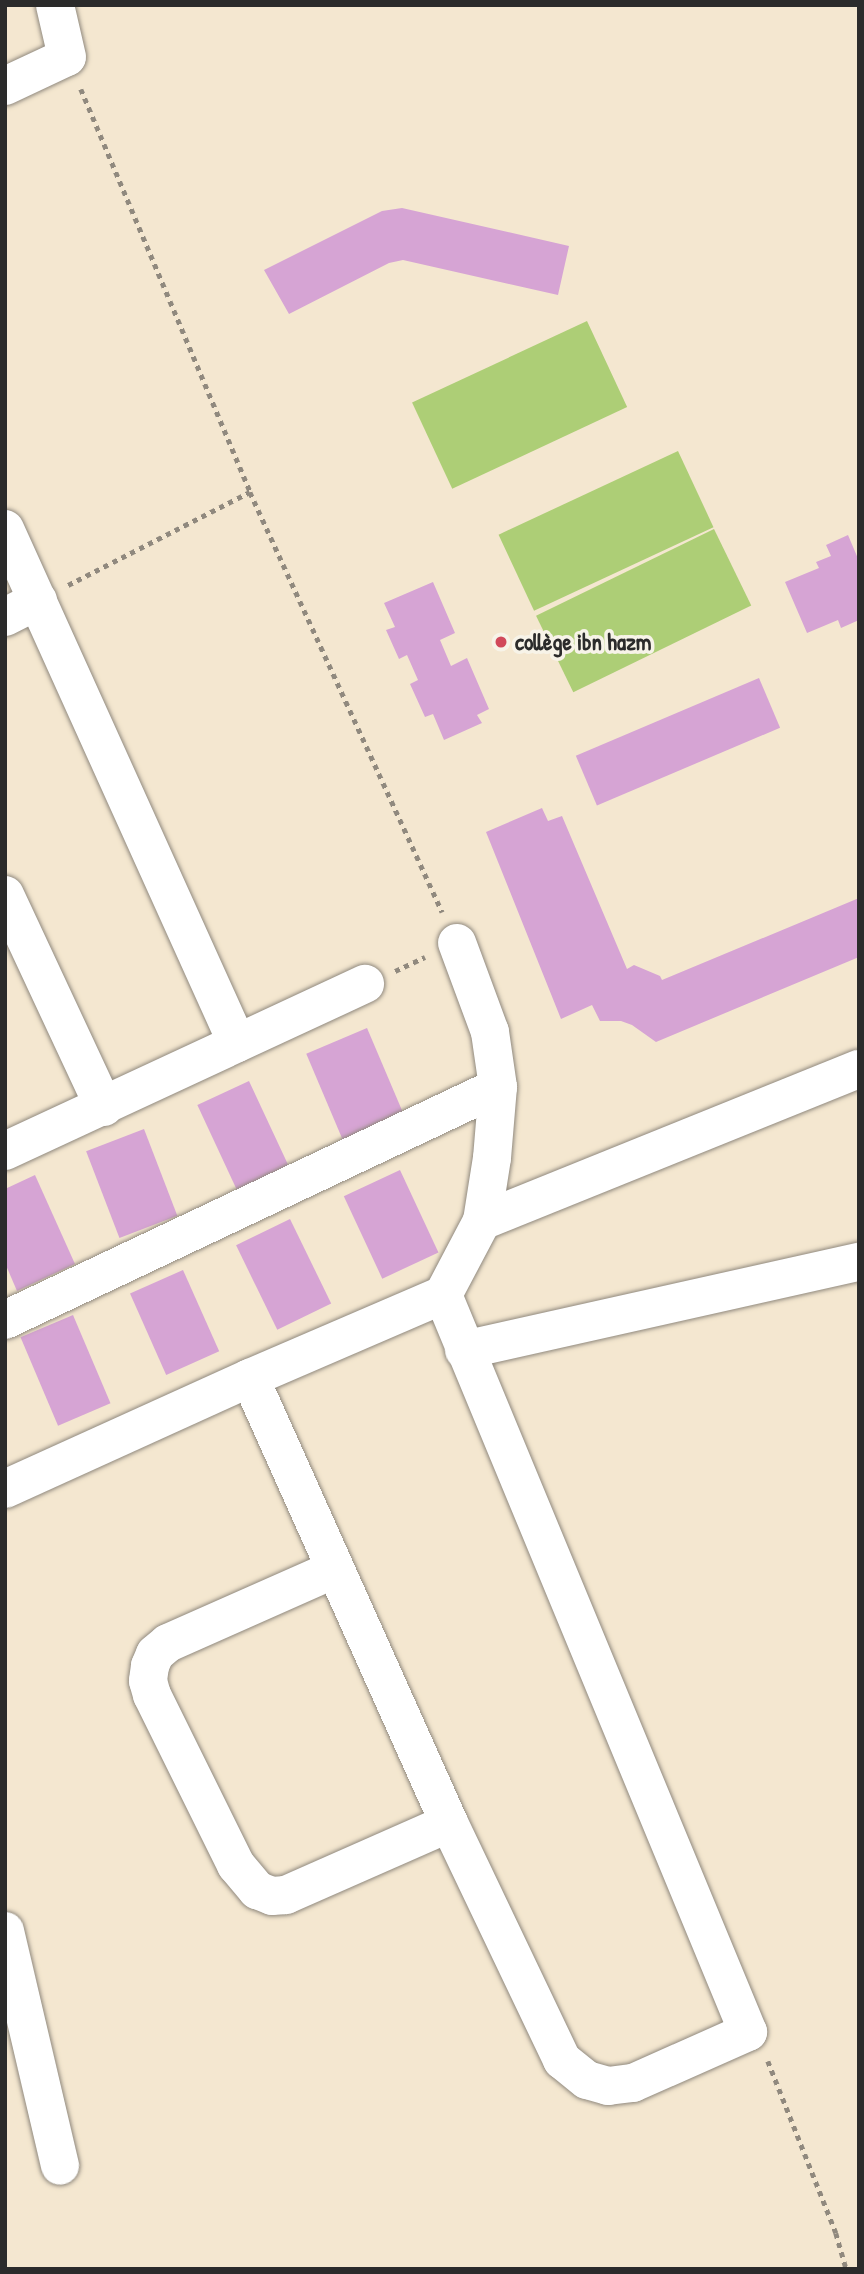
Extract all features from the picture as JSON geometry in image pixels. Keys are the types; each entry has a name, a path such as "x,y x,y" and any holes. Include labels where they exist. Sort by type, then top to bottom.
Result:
{"street":[{"path":"5,86 67,57 55,5"},
{"path":"5,529 22,609 237,1043"},
{"path":"5,895 104,1107"},
{"path":"5,1489 250,1378 443,1295 482,1220 492,1158 498,1087 490,1032 457,943"},
{"path":"5,1151 365,984"},
{"path":"482,1220 859,1069"},
{"path":"5,1320 498,1087"},
{"path":"464,1350 859,1262"},
{"path":"250,1378 449,1823 562,2060 587,2080 608,2086 633,2083 748,2032 443,1295"},
{"path":"335,1569 168,1643 155,1654 150,1666 148,1681 152,1695 236,1865 257,1891 272,1896 286,1895 449,1823"},
{"path":"5,1931 60,2166"}],"path":[{"path":"67,57 250,492 457,943 365,984"},
{"path":"22,609 250,492"},
{"path":"748,2032 763,2049 836,2233 846,2269"}],"green space":[{"path":"587,321 627,407 452,489 412,403"},
{"path":"678,451 713,527 534,611 499,535"},
{"path":"714,529 751,605 573,692 536,616"}],"building":[{"path":"402,208 569,246 558,295 403,260 389,263 289,314 264,270 382,211"},
{"path":"848,535 859,561 859,620 841,628 838,620 807,633 785,582 819,568 816,562 831,556 826,545"},
{"path":"433,582 455,633 440,640 451,666 467,658 489,709 477,715 482,723 444,740 433,714 425,717 410,684 418,680 407,655 399,659 386,630 395,627 384,603"},
{"path":"759,678 780,728 597,805 576,756"},
{"path":"542,808 548,821 562,816 627,969 634,965 660,976 662,980 859,898 859,957 656,1042 632,1025 621,1021 600,1021 592,1005 561,1019 486,832"},
{"path":"367,1028 403,1114 343,1139 306,1054"},
{"path":"249,1081 289,1167 237,1191 197,1105"},
{"path":"144,1129 177,1216 119,1238 86,1151"},
{"path":"400,1170 438,1252 382,1279 344,1196"},
{"path":"35,1175 75,1264 17,1291 5,1263 5,1189"},
{"path":"290,1219 331,1303 277,1330 236,1245"},
{"path":"183,1270 219,1351 166,1375 130,1294"},
{"path":"73,1315 111,1403 58,1426 21,1337"}],"place":[{"name":"collège ibn hazm","path":"501,642"}]}
